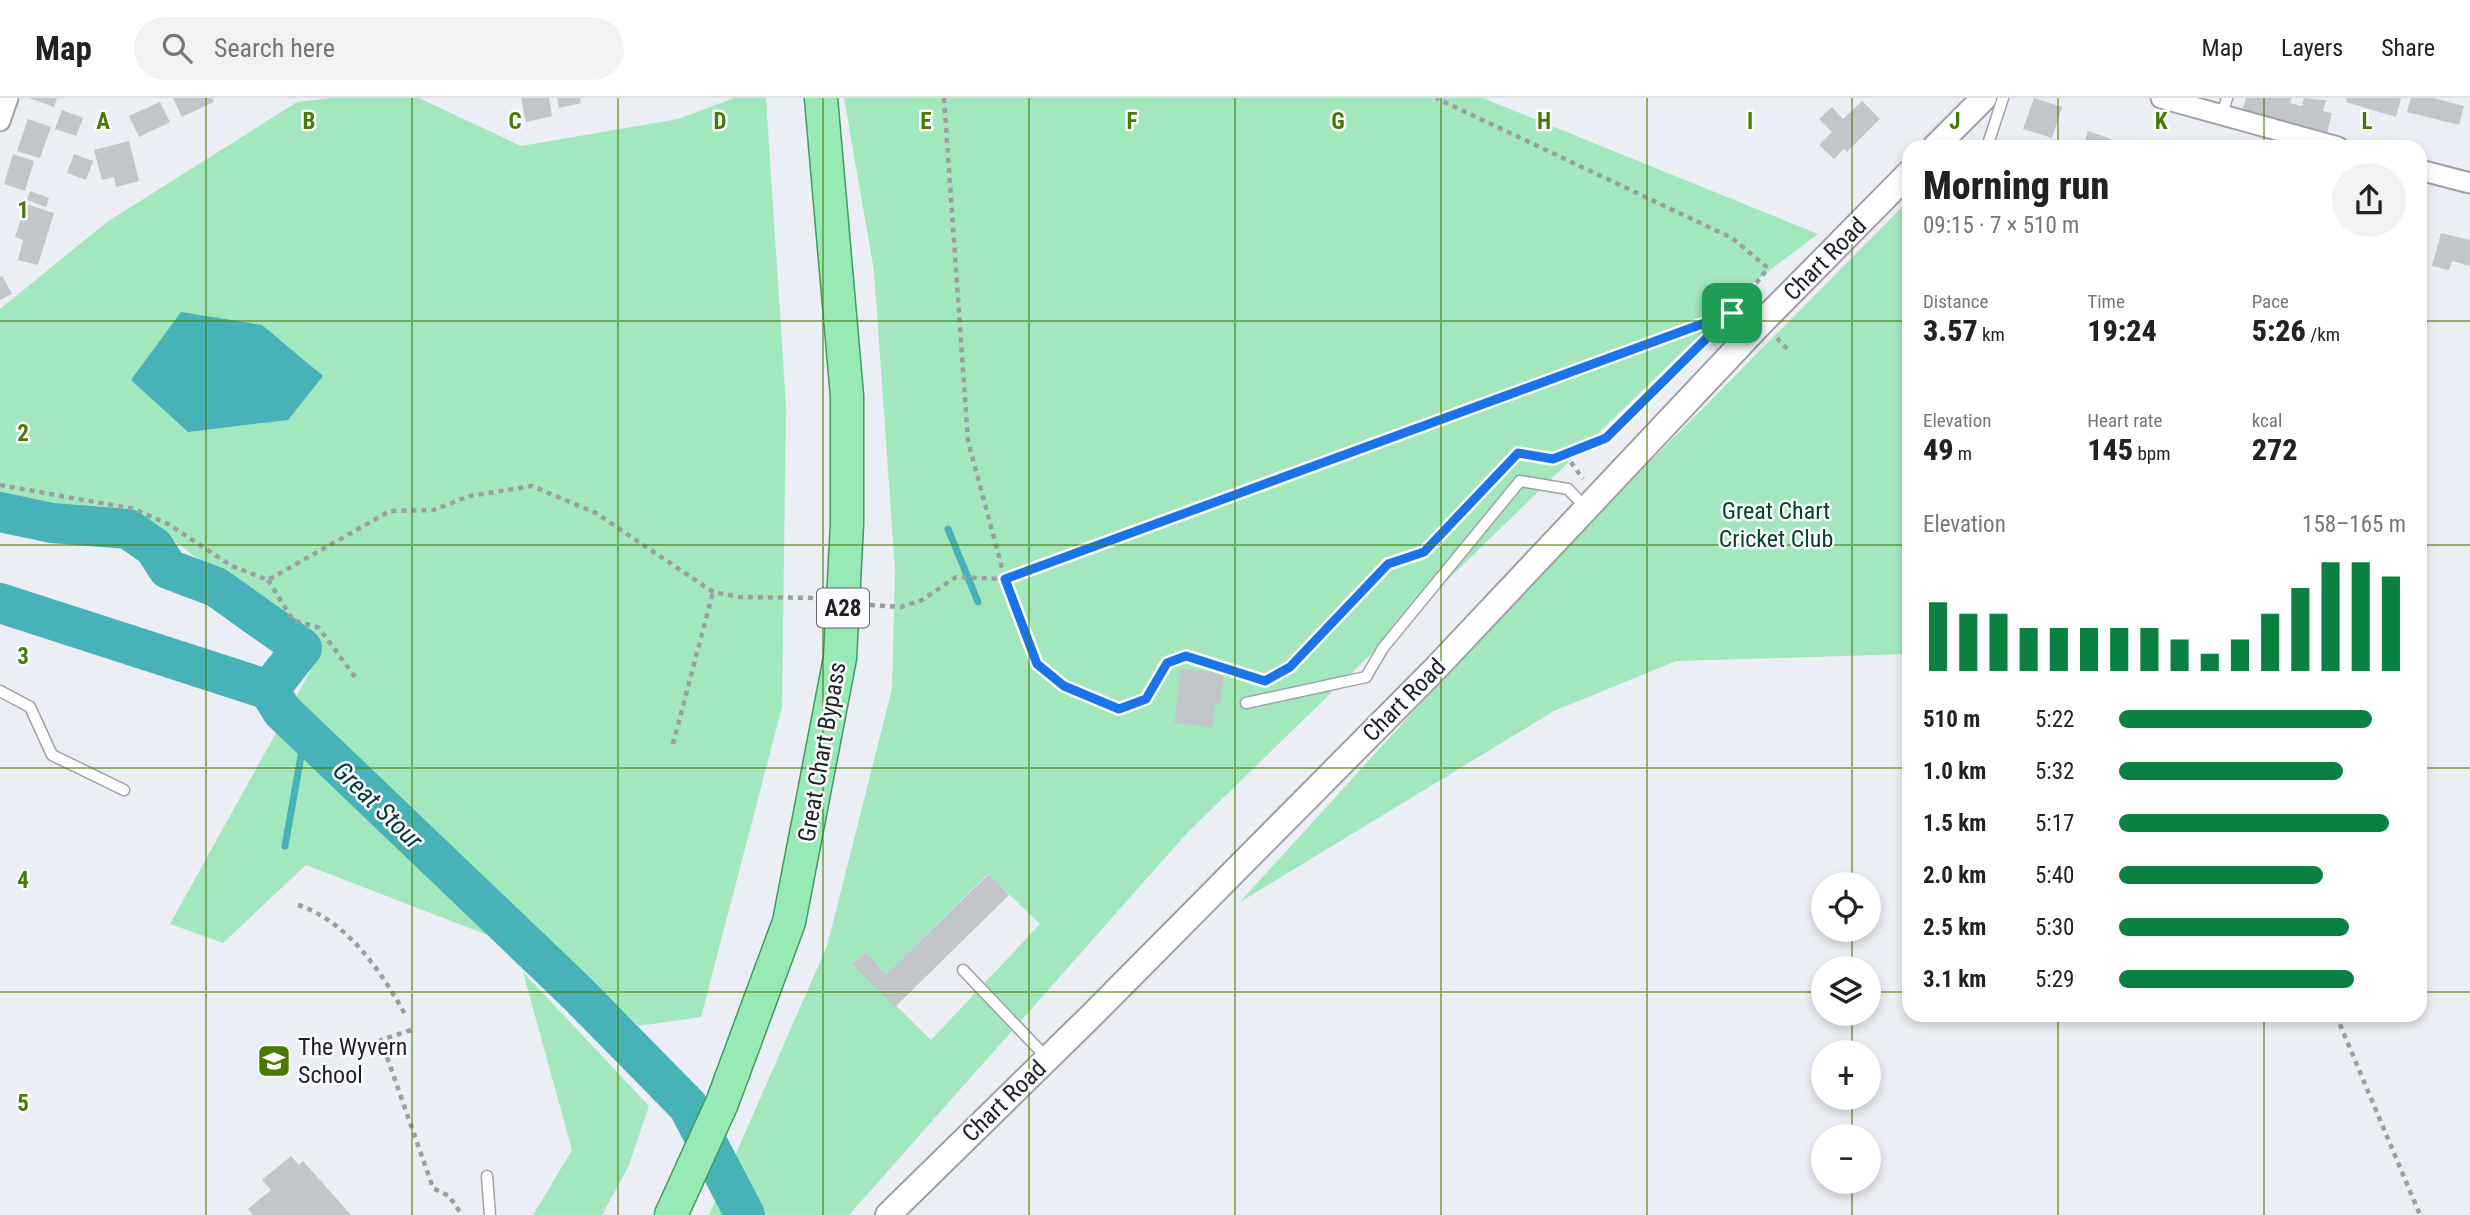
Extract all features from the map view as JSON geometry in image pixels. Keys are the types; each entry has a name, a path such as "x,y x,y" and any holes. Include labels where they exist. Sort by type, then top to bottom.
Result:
{"main road":[{"name":"Great Chart Bypass","path":"671,1215 722,1103 789,922 840,658 847,524 847,397 821,98"}],"street":[{"path":"0,121 8,98"},
{"path":"1942,140 1984,98"},
{"path":"2161,98 2225,106 2319,140"},
{"path":"2427,172 2470,184"},
{"name":"Chart Road","path":"888,1215 1436,668 1761,323 1902,180"}],"lane":[{"path":"1989,140 2003,98"},
{"path":"1246,703 1366,677 1383,648 1520,481 1568,489 1586,508"},
{"path":"0,691 30,707 52,755 124,790"},
{"path":"963,970 1047,1059"},
{"path":"487,1175 490,1215"}],"path":[{"path":"944,98 968,441 1005,579 1037,664 1064,686 1119,709 1146,699 1167,663 1186,656 1265,681 1290,667 1388,564 1424,552 1518,453 1553,459 1606,438 1732,313 1768,268 1732,238 1436,98"},
{"path":"870,605 901,607 922,600 956,577 1005,579 1732,313 1749,312 1761,323"},
{"path":"0,485 134,509 168,524 232,566 268,580 293,620 319,628 358,681"},
{"path":"268,580 390,511 433,510 470,496 532,486 596,513 713,592 740,597 820,598"},
{"path":"673,744 713,592"},
{"path":"298,905 318,912 336,925 388,984 406,1016"},
{"path":"2339,1022 2420,1215"},
{"path":"411,1030 381,1040 433,1188 449,1196 462,1215"}],"green space":[{"path":"332,98 419,98 521,146 678,119 734,98 766,98 786,406 782,707 701,1017 639,1026 534,933 516,946 306,865 223,943 170,924 321,652 165,534 125,512 92,513 0,494 0,309 107,222 297,102"},
{"path":"844,98 1483,98 1818,234 1754,282 1187,833 849,1215 709,1215 827,946 892,689 895,569 874,271","holes":["988,874 1040,924 931,1040 853,963 865,952 886,974"]},
{"name":"Great Chart Cricket Club","path":"1902,207 1902,654 1676,661 1554,711 1240,902 1532,581"},
{"path":"523,972 649,1106 629,1165 602,1215 533,1215 572,1150"}],"water":[{"path":"181,312 262,325 323,376 288,420 188,432 131,380"}],"building":[{"path":"29,98 57,98 54,107"},
{"path":"173,98 212,98 214,102 182,117"},
{"path":"521,98 549,98 552,116 526,122"},
{"path":"557,98 580,98 581,103 559,108"},
{"path":"2034,98 2062,107 2052,138 2023,129"},
{"path":"2246,98 2292,98 2290,103 2302,106 2304,98 2326,100 2323,111 2332,113 2327,133 2242,111"},
{"path":"2347,98 2401,98 2396,117 2346,102"},
{"path":"2411,98 2433,98 2464,106 2459,125 2407,112"},
{"path":"1862,101 1880,119 1847,152 1844,149 1834,159 1819,145 1832,132 1819,119 1832,107 1843,119"},
{"path":"160,102 170,122 139,137 129,116"},
{"path":"62,110 83,118 76,136 55,129"},
{"path":"28,119 51,127 40,158 17,151"},
{"path":"2088,131 2111,139 2111,140 2085,140"},
{"path":"129,141 139,181 116,187 114,177 102,180 94,150"},
{"path":"13,154 34,161 25,191 4,184"},
{"path":"74,154 93,161 86,180 67,173"},
{"path":"30,191 49,198 46,207 27,200"},
{"path":"26,204 54,213 38,265 18,260 23,240 15,237"},
{"path":"2441,233 2470,240 2470,266 2452,261 2449,270 2432,266"},
{"path":"2,276 12,294 0,300 0,277"},
{"path":"1181,669 1224,673 1221,703 1215,702 1213,727 1174,723"},
{"path":"989,874 1009,895 895,1007 852,964 865,952 886,974"},
{"path":"291,1156 299,1165 303,1161 351,1215 253,1215 248,1209 271,1190 262,1180"}],"waterway":[{"name":"Great Stour","path":"0,512 52,523 128,529 154,547 168,569 216,587 302,648 269,690 282,711 577,993 688,1106 745,1215"},
{"path":"948,529 978,602"},
{"path":"0,603 269,690"},
{"path":"282,711 304,739 285,846"}],"place":[{"name":"The Wyvern School","path":"274,1061"}],"route":[{"path":"1732,313 1723,326 1606,438 1553,459 1518,453 1424,552 1388,564 1290,667 1265,681 1186,656 1167,663 1146,699 1119,709 1064,686 1037,664 1005,579 1732,313"}]}
